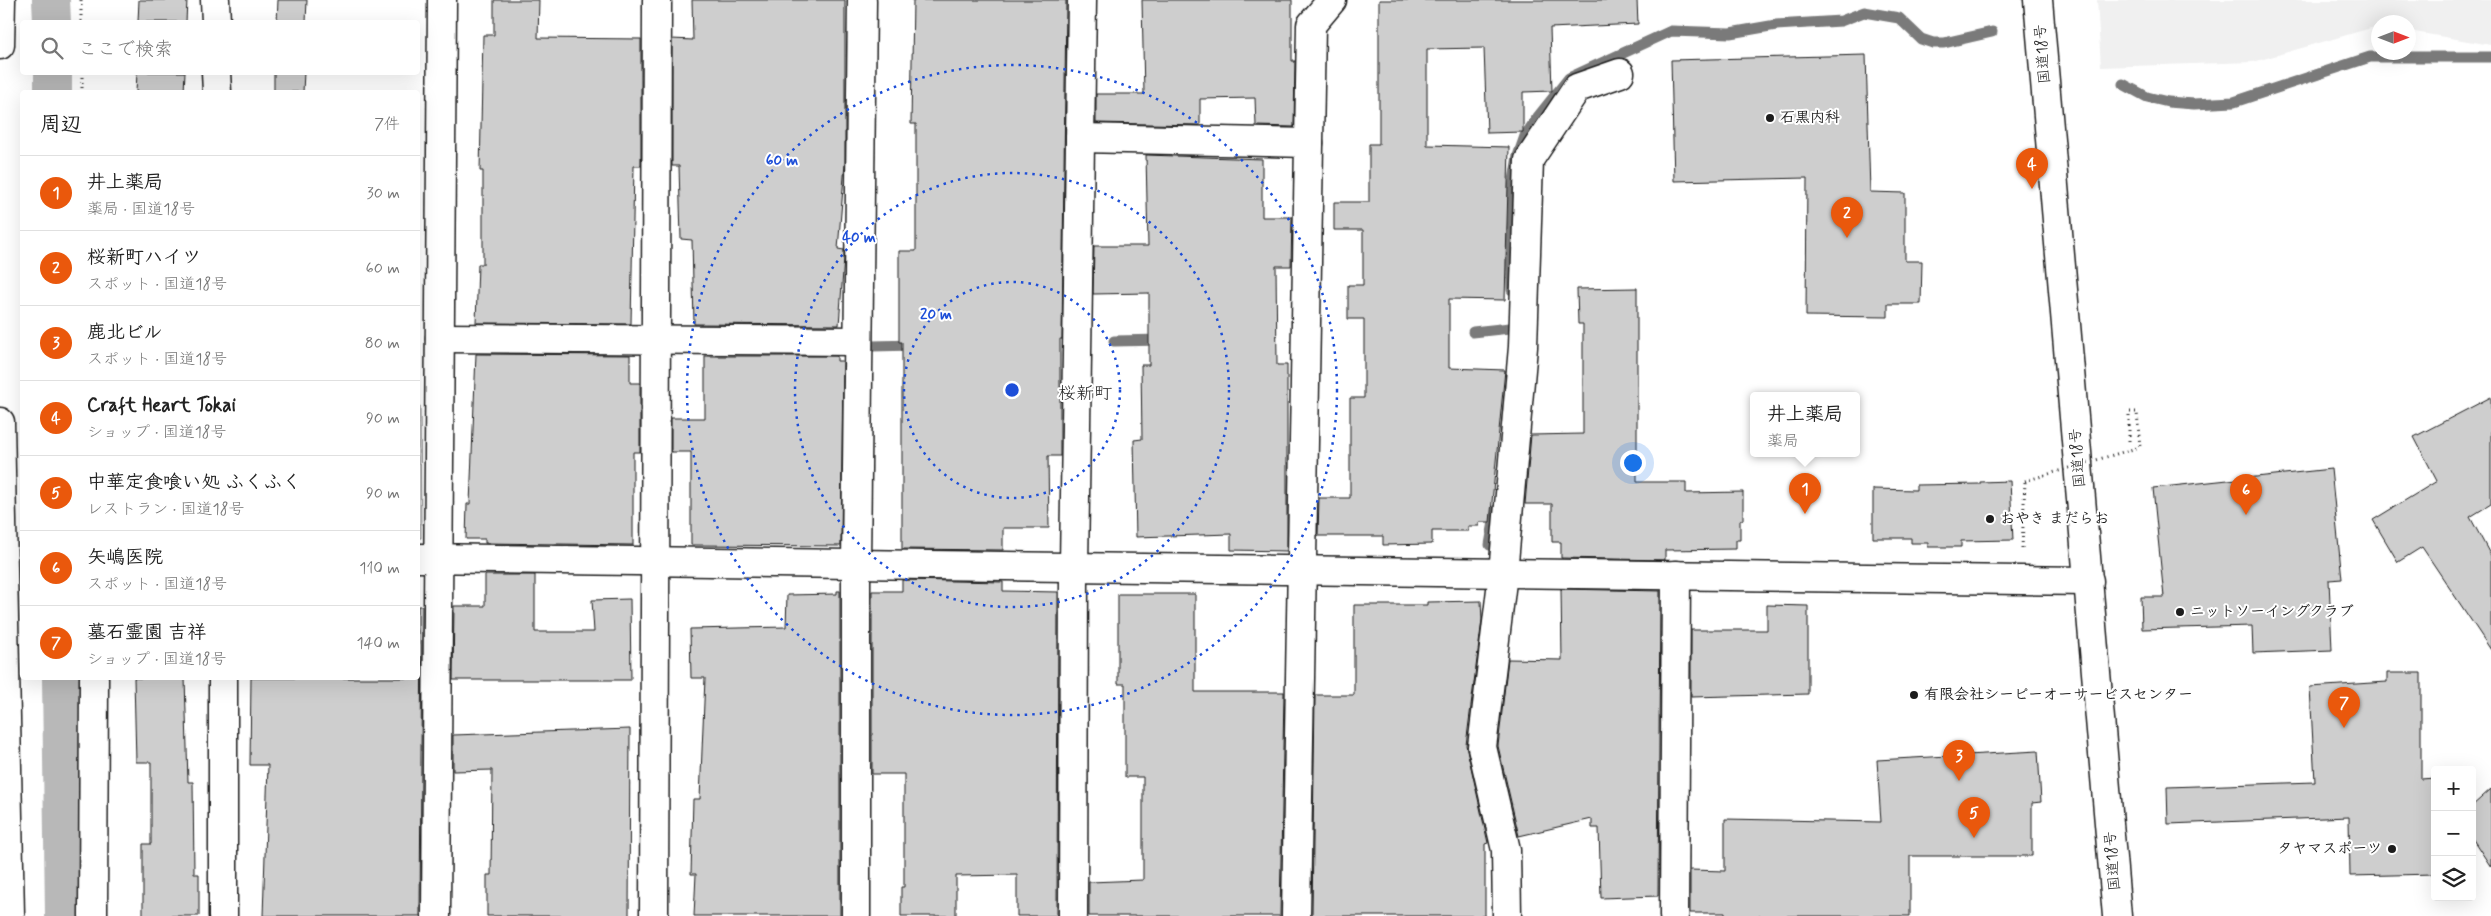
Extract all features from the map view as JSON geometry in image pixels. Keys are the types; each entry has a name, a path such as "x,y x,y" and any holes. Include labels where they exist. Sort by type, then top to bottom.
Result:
{"main road":[{"path":"0,45 1,0"},
{"path":"215,0 216,20"},
{"path":"436,916 428,558 429,386 440,338 442,0"},
{"path":"654,916 657,0"},
{"path":"856,916 857,341 862,0"},
{"path":"1073,916 1074,567 1082,0"},
{"path":"1296,916 1300,570 1311,24 1332,0"},
{"name":"国道18号","path":"2038,0 2117,916"},
{"path":"1507,916 1506,850 1482,747 1503,573 1523,347 1529,160 1577,88 1620,73"},
{"path":"216,75 217,90"},
{"path":"1080,138 1309,143"},
{"path":"440,338 857,341"},
{"path":"0,422 10,916"},
{"path":"428,558 2089,581"},
{"path":"1674,916 1676,575"},
{"path":"93,916 94,680"},
{"path":"223,680 223,916"}],"path":[{"path":"81,0 81,20"},
{"path":"82,75 82,90"},
{"path":"2022,548 2025,481 2140,447 2137,412 2129,412 2129,441"}],"shaded area":[{"path":"2097,0 2491,0 2491,45 2416,32 2416,15 2371,15 2371,28 2253,62 2101,67"},
{"path":"420,406 421,538 420,538"}],"building":[{"path":"139,0 187,0 186,20 138,20"},
{"path":"278,0 307,0 306,20 277,20"},
{"path":"494,0 539,0 538,38 641,39 641,166 634,166 631,324 476,323 478,264 483,264 483,171 480,171 483,35 494,35"},
{"path":"692,0 845,0 845,164 838,249 844,250 844,258 839,325 694,324 692,240 681,239 679,166 672,166 672,39 693,40"},
{"path":"913,0 1066,0 1062,339 1060,339 1060,456 1048,456 1049,528 1003,528 1003,550 902,549 902,342 899,342 899,251 916,251 916,124 911,124"},
{"path":"1142,0 1292,0 1292,61 1295,61 1294,127 1256,126 1255,98 1200,99 1200,125 1096,123 1096,94 1144,94"},
{"path":"1379,0 1637,0 1638,24 1550,28 1552,91 1523,92 1523,132 1487,133 1484,48 1427,49 1427,145 1509,147 1505,300 1449,299 1449,368 1505,370 1490,522 1479,522 1479,526 1468,526 1468,531 1432,531 1432,544 1383,545 1383,536 1318,536 1319,498 1350,498 1350,398 1364,398 1364,319 1348,319 1348,285 1363,285 1363,230 1334,230 1334,202 1369,202 1369,144 1379,144"},
{"name":"石黒内科","path":"1866,55 1870,192 1905,193 1905,261 1922,261 1921,304 1888,304 1888,317 1806,316 1807,178 1674,181 1671,60"},
{"path":"137,75 185,75 184,90 136,90"},
{"path":"274,75 304,75 303,90 274,90"},
{"path":"1146,155 1262,159 1262,217 1292,217 1291,266 1276,266 1277,365 1287,365 1287,551 1231,550 1231,534 1136,537 1134,440 1142,439 1141,365 1149,365 1149,293 1093,294 1094,246 1148,246"},
{"path":"1637,288 1637,482 1686,482 1686,493 1743,492 1743,520 1740,520 1740,540 1736,540 1736,549 1665,550 1665,560 1561,558 1561,542 1552,542 1552,504 1525,504 1531,435 1583,434 1583,324 1578,324 1577,289"},
{"path":"476,354 630,355 630,383 640,383 640,452 633,452 633,545 485,543 485,539 466,539 467,504 470,504"},
{"path":"705,356 837,356 837,361 843,361 841,546 691,545 691,452 671,452 671,418 705,418"},
{"path":"2491,397 2491,504 2470,517 2491,556 2491,650 2422,547 2398,562 2373,520 2437,481 2414,437"},
{"path":"2331,469 2342,579 2329,580 2332,650 2253,653 2252,626 2142,629 2141,597 2164,597 2153,488"},
{"path":"2010,481 2013,540 1961,541 1961,547 1928,547 1928,543 1911,543 1911,538 1873,538 1873,489 1916,490 1916,485 1980,484 1980,482"},
{"path":"485,575 535,575 535,632 594,632 592,600 630,599 631,680 453,680 454,606 485,606"},
{"path":"902,580 1003,582 1003,591 1058,592 1057,916 1017,916 1017,875 956,876 956,916 901,916 901,887 904,887 904,774 872,774 872,591 902,591"},
{"path":"1561,589 1660,591 1658,896 1601,898 1599,828 1592,828 1592,819 1519,836 1498,746 1508,659 1562,660"},
{"path":"837,591 840,591 840,916 694,916 696,874 691,874 693,799 700,799 705,678 691,678 690,629 786,627 787,595 837,594"},
{"path":"1118,594 1195,594 1195,692 1284,692 1280,916 1089,916 1089,882 1143,880 1143,777 1125,777 1125,684 1118,684"},
{"path":"1481,601 1482,620 1466,745 1488,843 1485,844 1485,916 1312,916 1315,695 1354,695 1354,605 1427,605 1427,602"},
{"path":"1767,605 1808,606 1808,694 1691,697 1691,630 1767,630"},
{"path":"420,606 422,606 420,916 263,916 268,765 250,765 251,680 420,680"},
{"path":"2387,673 2421,673 2421,779 2431,778 2431,874 2350,876 2349,817 2168,824 2167,787 2315,782 2310,687 2387,682"},
{"path":"134,680 185,680 188,782 193,782 194,874 199,874 199,916 143,916 143,844 151,844 151,762 136,762"},
{"path":"630,729 629,916 487,916 487,875 491,875 492,770 453,771 453,735"},
{"path":"2038,751 2041,802 2032,803 2032,856 1910,856 1910,916 1725,916 1725,913 1690,913 1690,870 1725,871 1725,819 1881,822 1877,760"},
{"path":"2491,789 2491,867 2476,844 2476,802"}],"waterway":[{"path":"51,0 52,20"},
{"path":"1512,290 1511,238 1513,187 1518,156 1525,136 1569,78 1671,31 1730,33 1776,25 1841,21 1864,12 1899,18 1921,39 1933,43 1944,43 1992,32"},
{"path":"2123,84 2147,97 2168,102 2194,104 2234,102 2370,57 2491,57"},
{"path":"53,75 53,90"},
{"path":"1473,332 1510,328"},
{"path":"1114,341 1163,340"},
{"path":"872,346 916,345"},
{"path":"1490,545 1496,510"},
{"path":"61,680 64,916"}],"place":[{"name":"石黒内科","path":"1770,118"},
{"name":"Craft Heart Tokai","path":"2032,189"},
{"name":"桜新町ハイツ","path":"1847,238"},
{"name":"井上薬局","path":"1805,514"},
{"name":"矢嶋医院","path":"2246,515"},
{"name":"おやき まだらお","path":"1990,519"},
{"name":"ニットソーイングクラブ","path":"2180,612"},
{"name":"有限会社シーピーオーサービスセンター","path":"1914,695"},
{"name":"墓石霊園 吉祥","path":"2344,728"},
{"name":"鹿北ビル","path":"1959,781"},
{"name":"中華定食喰い処 ふくふく","path":"1974,838"},
{"name":"タヤマスポーツ","path":"2392,849"}],"district":[{"name":"桜新町","path":"1085,394"}]}
